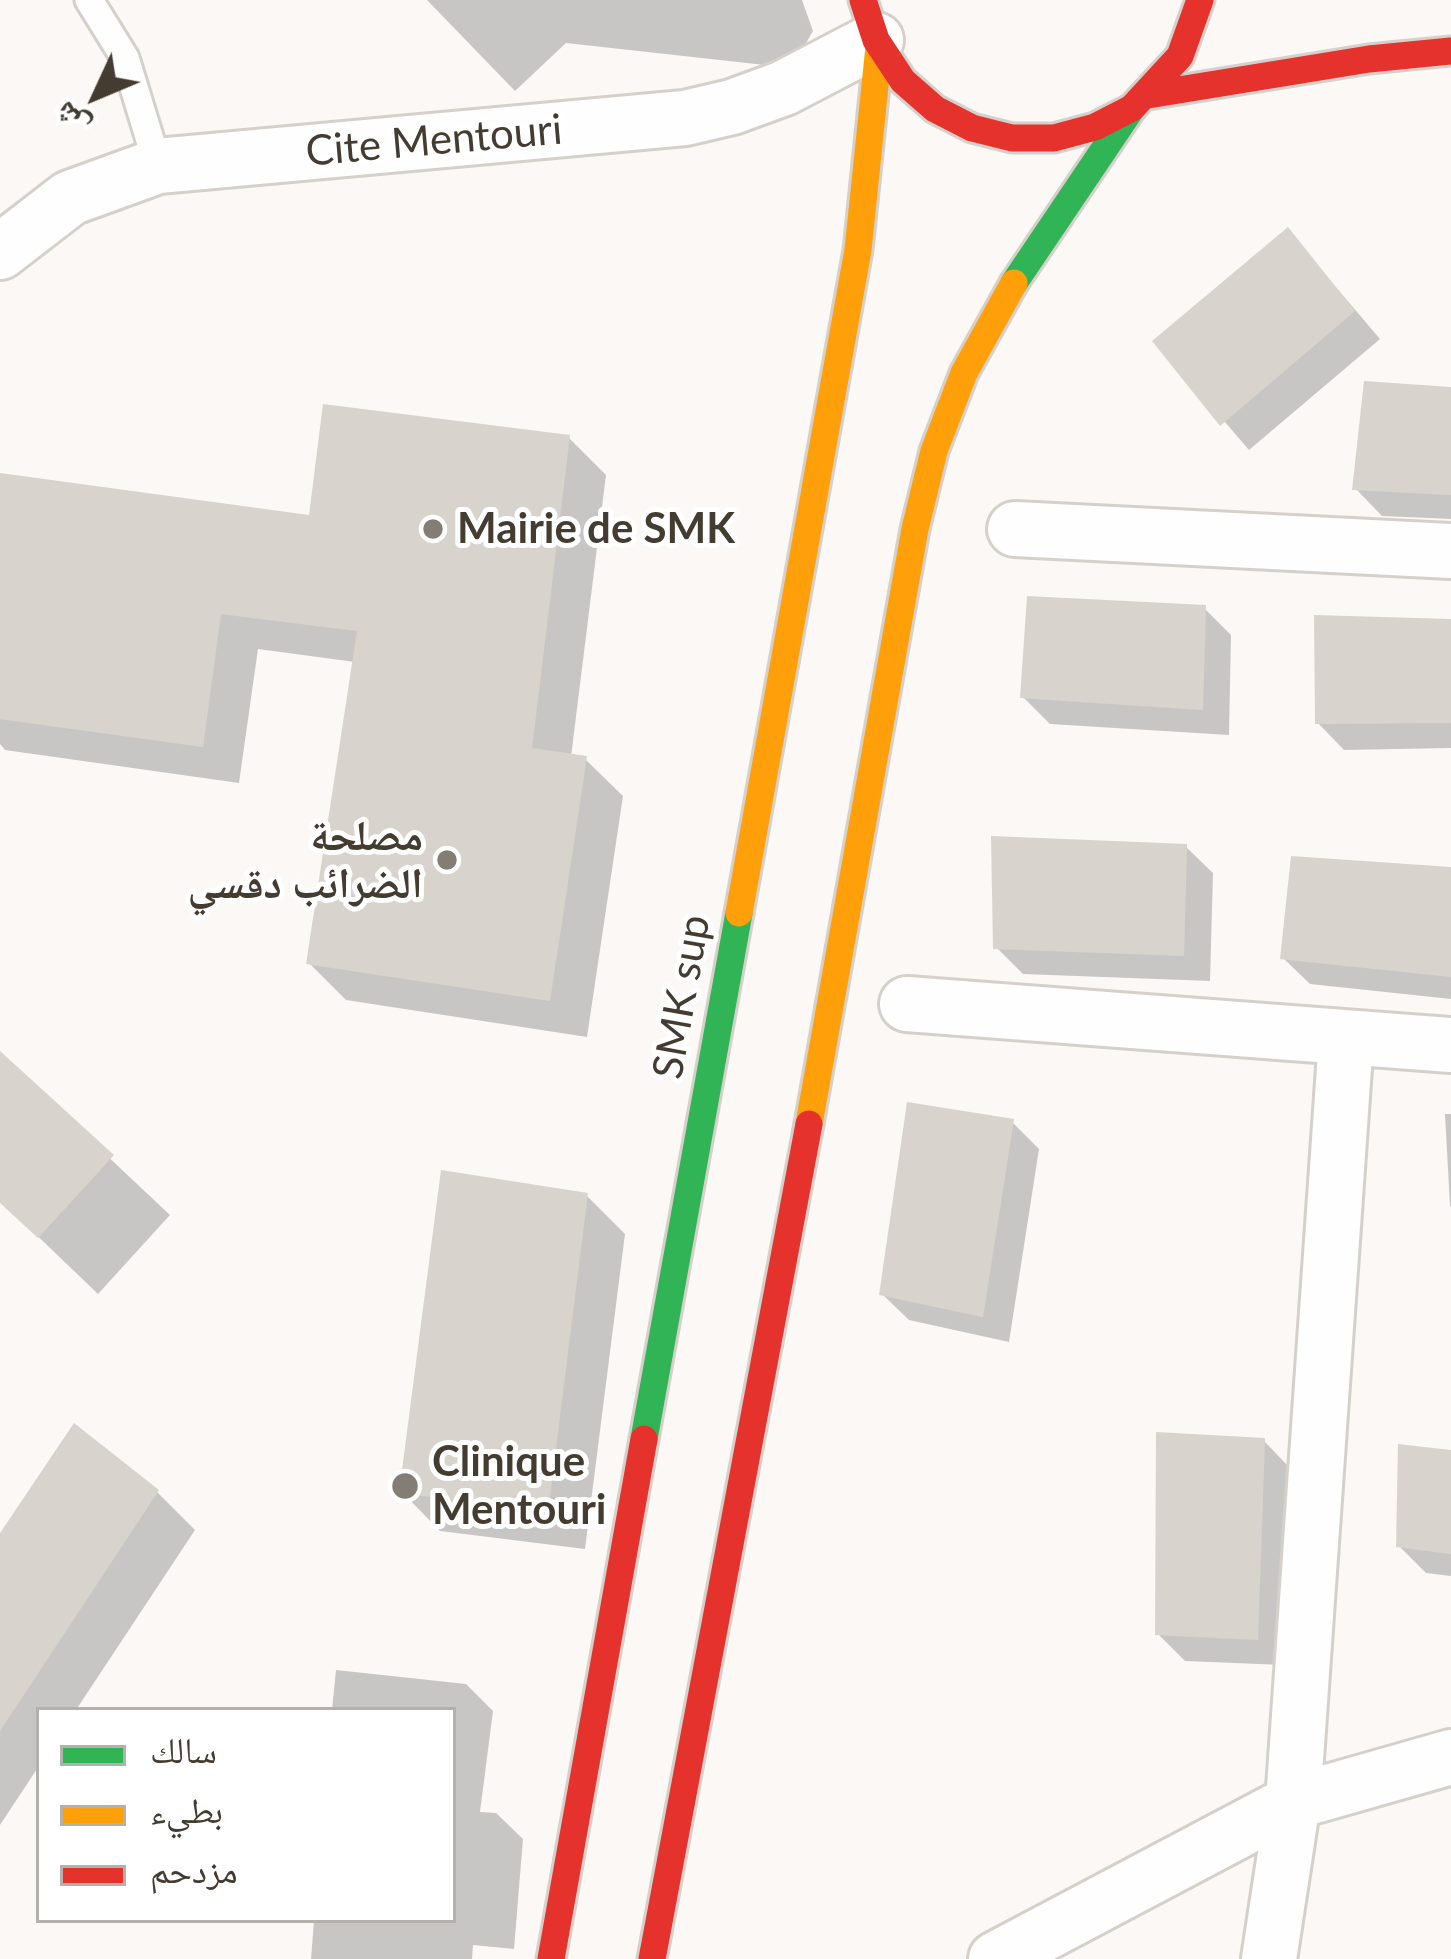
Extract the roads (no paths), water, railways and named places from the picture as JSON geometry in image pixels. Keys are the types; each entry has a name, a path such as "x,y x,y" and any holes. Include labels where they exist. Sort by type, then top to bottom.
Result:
{"main road":[{"path":"652,1959 863,834 915,529 934,451 964,373 1015,282 1140,101 1180,56 1200,0"},
{"path":"873,29 903,81 935,109 972,128 1012,138 1054,138 1095,127 1140,101 1370,59 1451,51"},
{"name":"SMK sup","path":"551,1959 858,250 873,29"}],"street":[{"name":"Cite Mentouri","path":"10,226 158,166 686,118 784,88 873,29"},
{"path":"1015,529 1451,551"},
{"path":"907,1004 1451,1045"},
{"path":"1269,1959 1293,1802 1346,1039"},
{"path":"996,1959 1293,1802 1451,1757"}],"lane":[{"path":"89,0 125,58 158,166"}],"place":[{"name":"Mairie de SMK","path":"433,529"},
{"name":"مصلحة الضرائب دقسي","path":"447,860"},
{"name":"Clinique Mentouri","path":"405,1486"}]}
